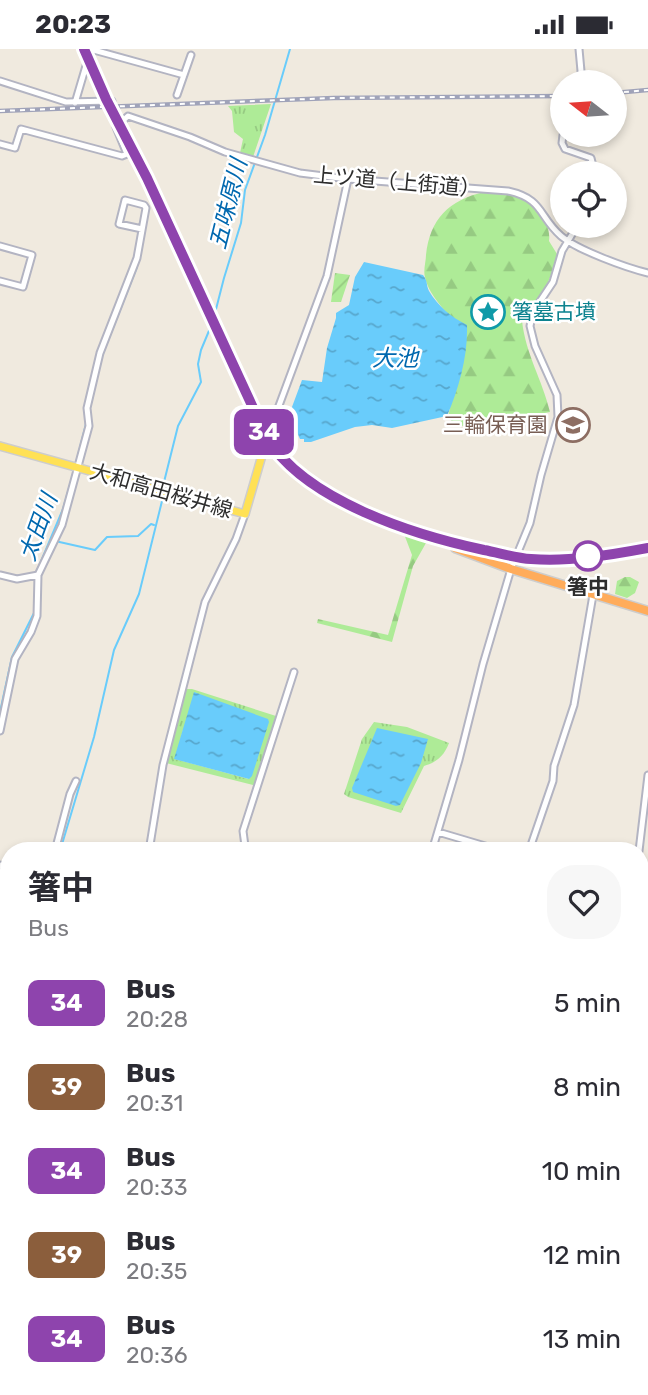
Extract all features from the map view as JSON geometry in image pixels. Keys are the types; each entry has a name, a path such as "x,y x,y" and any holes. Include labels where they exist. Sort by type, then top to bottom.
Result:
{"highway":[{"path":"84,49 267,438 284,461 313,485 370,513 511,569 648,611"},
{"path":"433,538 516,558 554,559 648,548"}],"main road":[{"name":"大和高田桜井線","path":"0,446 245,515 267,438"}],"street":[{"path":"75,103 91,49 184,75"},
{"path":"579,49 581,70"},
{"path":"177,95 191,55"},
{"path":"0,81 66,102 112,101"},
{"name":"上ツ道（上街道）","path":"0,144 15,148 20,129 122,156 127,154 116,127 128,116 237,155 300,173 508,191 525,195 536,204 568,241 620,265 648,273"},
{"path":"565,147 591,158 592,161"},
{"path":"267,438 327,276 348,179"},
{"path":"0,731 15,659 37,616 38,575 62,525 89,426 87,408 100,353 137,258 146,208 125,200 119,224 142,229"},
{"path":"435,842 511,569 530,523 559,412 556,395 535,346 530,326 533,312 553,282 559,258 570,238"},
{"path":"0,246 32,255 23,287 0,281"},
{"path":"256,415 267,423 272,420"},
{"path":"150,842 163,765 205,602 245,515"},
{"path":"0,575 17,579 38,575"},
{"path":"532,842 574,705 593,595"},
{"path":"244,842 243,831 293,672"},
{"path":"645,842 648,775"},
{"path":"57,842 76,781"},
{"path":"438,832 472,842"}],"green space":[{"path":"271,104 253,157 240,153 243,139 234,132 232,111 228,106"},
{"name":"箸墓古墳","path":"484,192 512,195 533,206 544,219 549,241 557,254 548,282 522,321 527,345 550,412 484,425 456,426 448,417 466,334 431,293 424,275 426,255 432,231 443,213 461,200"},
{"path":"335,273 350,275 341,302 331,302"},
{"path":"404,534 426,543 413,566 392,642 317,623 318,619 388,635 412,555"},
{"path":"625,577 639,582 635,593 627,598 615,594 617,581"},
{"path":"186,689 276,716 256,784 166,763","holes":["183,730 249,779 175,759"]},
{"path":"374,722 407,727 449,743 439,758 424,766 401,813 344,794 362,739"}],"water":[{"name":"大池","path":"364,262 423,275 436,302 467,325 462,372 455,394 447,416 392,428 372,425 355,427 304,442 289,415 302,380 322,382 336,313 349,305 355,277"},
{"path":"194,692 268,719 249,779 174,759"},
{"path":"377,728 428,739 421,763 400,805 353,792 352,788"}],"waterway":[{"name":"五味原川","path":"214,317 241,223 245,190 265,135 290,49"},
{"name":"太田川","path":"89,412 102,356 137,267"},
{"name":"五味原川","path":"163,486 178,426 201,382 198,364 211,326"},
{"name":"太田川","path":"76,463 86,424"},
{"name":"太田川","path":"37,571 63,509 73,474"},
{"path":"63,842 94,737 114,650 139,594 163,497"},
{"name":"五味原川","path":"55,541 95,550 107,537 138,536 151,524 154,525"},
{"name":"太田川","path":"0,712 12,657 34,613 36,576"}],"railway":[{"path":"627,92 648,90"},
{"path":"0,111 334,98 550,96"}],"bus line":[{"name":"34","path":"84,49 267,438 296,472 327,493 433,538 516,558 554,559 648,548"}],"place":[{"name":"箸墓古墳","path":"488,312"},
{"name":"三輪保育園","path":"573,425"},
{"name":"箸中","path":"588,556"}]}
